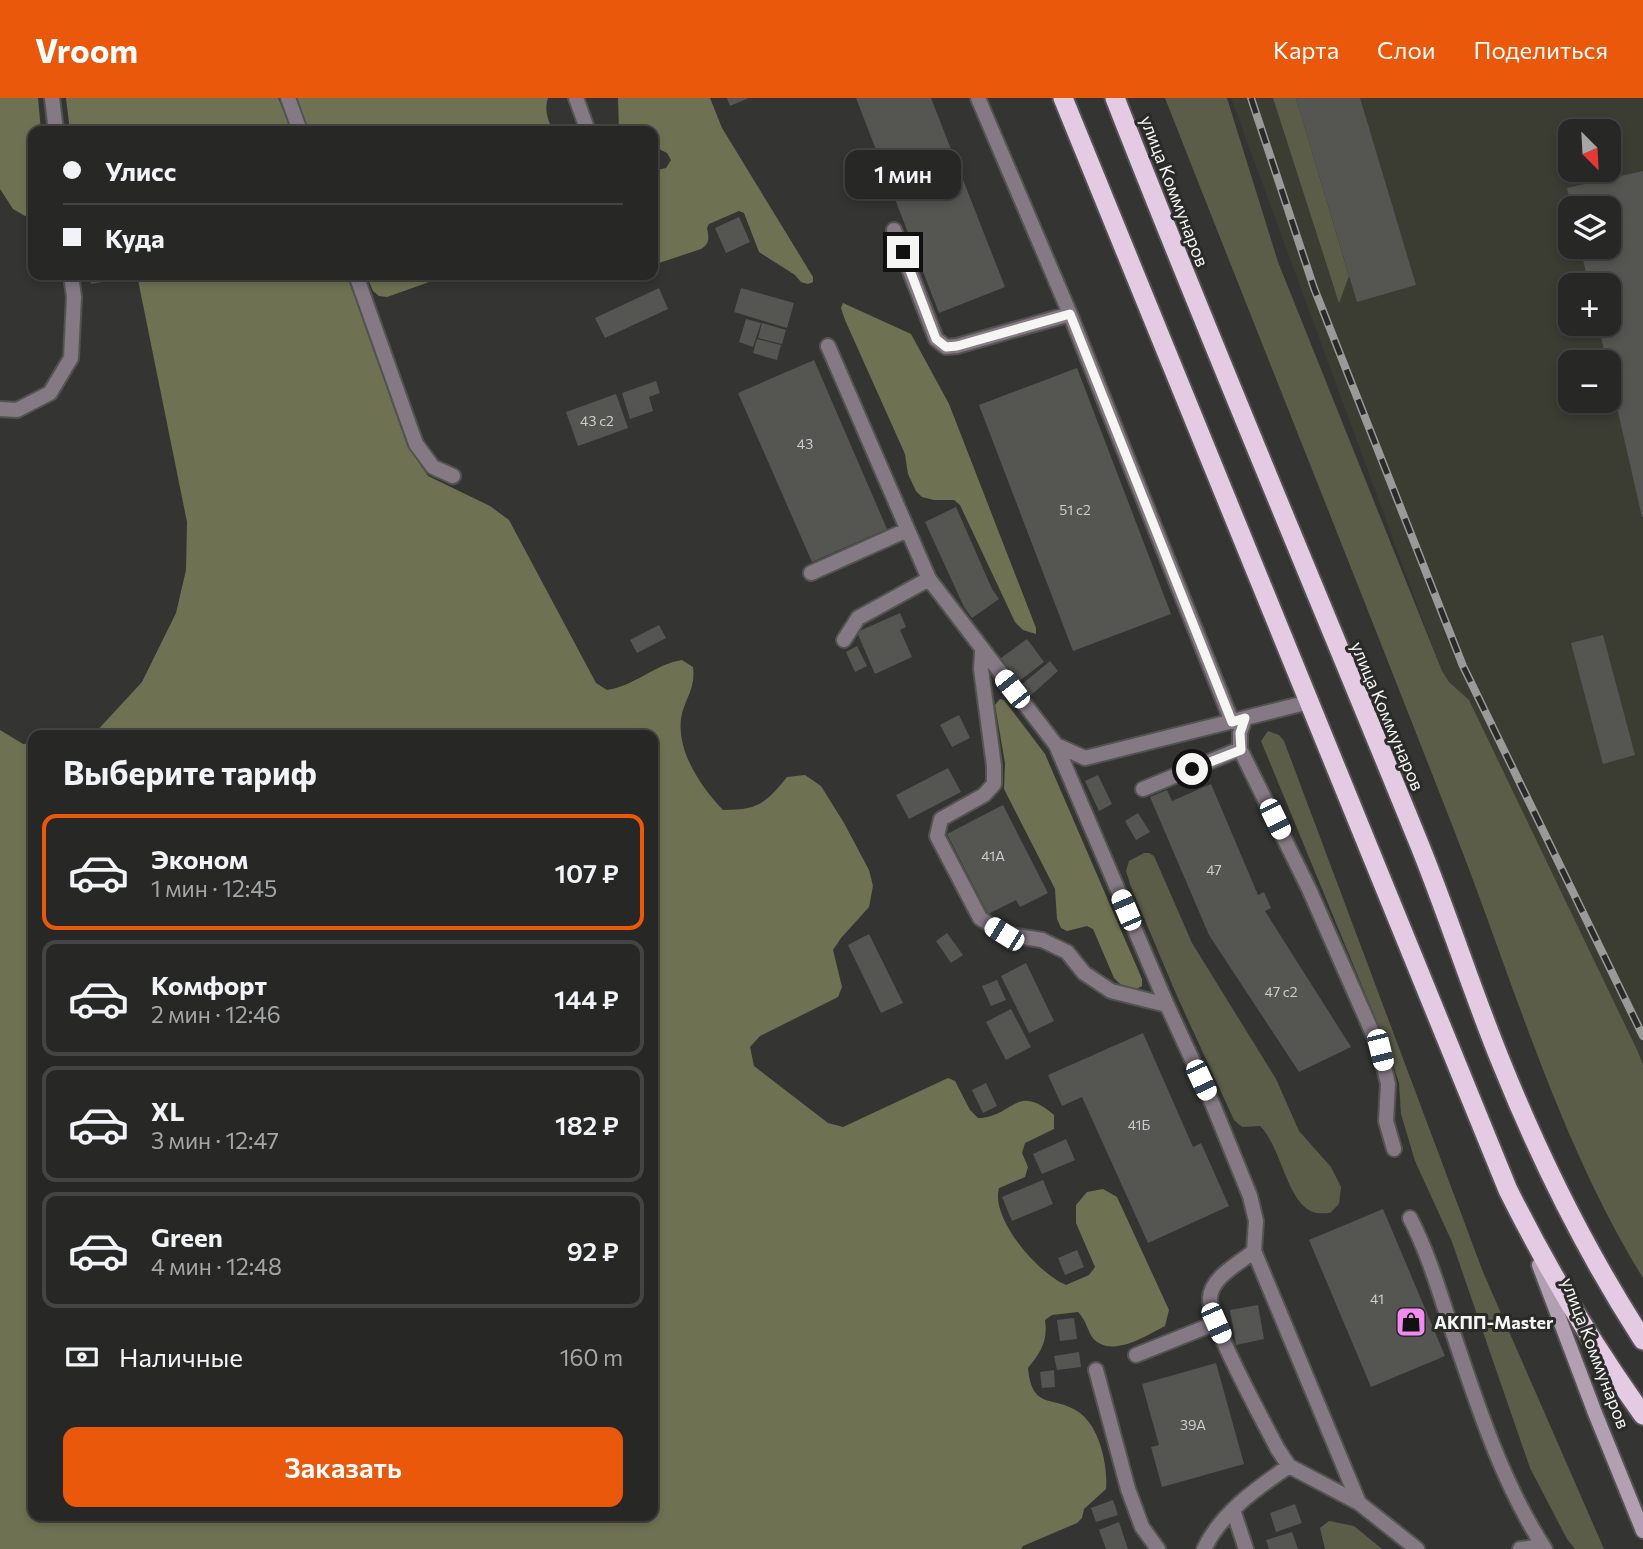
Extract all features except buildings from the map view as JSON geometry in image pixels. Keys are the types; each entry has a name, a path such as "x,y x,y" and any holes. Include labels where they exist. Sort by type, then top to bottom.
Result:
{"highway":[{"path":"1063,98 1526,1230 1582,1325 1643,1415"},
{"name":"улица Коммунаров","path":"1115,98 1181,266 1421,849 1501,1062 1558,1193 1608,1286 1643,1340"}],"main road":[{"name":"улица Коммунаров","path":"1526,1230 1639,1506 1643,1531"}],"lane":[{"path":"52,98 55,126"},
{"path":"288,98 298,126"},
{"path":"576,98 586,126"},
{"path":"978,98 1239,720 1241,750 1309,889 1380,1050 1388,1084 1386,1121 1394,1149"},
{"path":"894,230 936,339 946,347 1070,314"},
{"path":"0,409 16,411 50,393 71,358 74,297 72,280"},
{"path":"358,280 416,444 433,467 453,475"},
{"path":"828,346 929,579 982,652 1056,745 1250,1196 1256,1221 1254,1251 1359,1503"},
{"path":"811,573 907,530"},
{"path":"844,640 858,618 929,579"},
{"path":"982,652 981,669 994,766 993,784 985,795 941,818 937,836 964,890 980,918 1004,934 1042,940 1067,952 1084,973 1111,991 1167,1004"},
{"path":"1056,745 1085,758 1309,702"},
{"path":"1143,789 1241,750"},
{"path":"1410,1218 1427,1250 1493,1448 1506,1478 1544,1547 1520,1549"},
{"path":"1254,1251 1221,1277 1210,1298 1216,1323 1277,1448 1289,1466 1359,1503 1417,1549"},
{"path":"1136,1354 1216,1323"},
{"path":"1096,1370 1128,1489 1142,1527 1158,1549"},
{"path":"1204,1549 1233,1510 1289,1466"},
{"path":"1233,1510 1246,1549"}],"shaded area":[{"path":"1231,98 1643,98 1643,1191 1569,1018"}],"green space":[{"path":"0,98 38,98 41,126 28,126 28,215 25,216 13,209 0,189"},
{"path":"66,98 278,98 290,126 69,126"},
{"path":"296,98 548,98 547,111 551,126 307,126"},
{"path":"618,98 710,98 722,128 813,277 813,282 801,282 795,275 759,252 744,213 739,211 709,224 707,242 701,249 658,263 658,170 666,168 671,160 667,153 658,148 658,126 619,126"},
{"path":"1165,98 1227,98 1278,262 1442,671 1449,682 1469,700 1638,1052 1643,1065 1643,1278 1613,1226 1562,1116 1454,830"},
{"path":"1273,98 1296,98 1349,276 1339,303"},
{"path":"138,280 349,280 407,445 428,476 490,506 509,520 596,683 607,690 617,688 672,662 682,660 693,667 693,682 681,719 683,744 699,780 723,810 745,809 760,804 773,794 787,777 805,775 821,786 869,870 873,886 869,907 833,950 842,987 838,997 760,1036 750,1047 754,1066 828,1123 843,1127 948,1078 955,1081 970,1110 978,1118 990,1116 1022,1101 1031,1101 1041,1106 1054,1115 1054,1129 1025,1143 1022,1153 1028,1167 1025,1177 999,1188 998,1201 1009,1229 1043,1270 1066,1285 1089,1275 1095,1267 1076,1223 1076,1205 1087,1192 1103,1189 1117,1197 1169,1310 1165,1326 1139,1340 1118,1346 1100,1344 1092,1337 1078,1312 1052,1315 1045,1320 1042,1346 1028,1368 1030,1382 1039,1397 1070,1407 1087,1420 1098,1438 1106,1470 1106,1489 1084,1509 1082,1518 1077,1523 1021,1549 0,1549 0,730 23,744 28,744 28,1521 658,1521 658,730 98,730 142,682 176,613 186,570 187,522"},
{"path":"368,280 435,280 387,297 379,296 373,291"},
{"path":"843,303 911,334 949,404 1036,628 1036,634 1023,630 1015,622 960,505 954,500 922,497 916,491 908,474 905,454 845,320 841,308"},
{"path":"1000,699 1004,700 1045,754 1142,979 1142,986 1136,989 1120,984 1114,978 1093,929 1087,926 1067,931 1061,928 1057,919 1055,889 1004,789 1005,763 995,705"},
{"path":"1268,731 1279,735 1284,741 1483,1272 1604,1549 1575,1549 1567,1539 1530,1468 1452,1242 1415,1161 1401,1114 1399,1083 1388,1049 1261,741"},
{"path":"1144,853 1154,856 1192,943 1276,1079 1299,1131 1331,1167 1341,1187 1339,1204 1330,1213 1313,1212 1304,1207 1290,1186 1267,1135 1260,1126 1242,1127 1234,1120 1131,887 1126,871 1129,861"},
{"path":"1329,1521 1354,1526 1382,1549 1325,1549 1320,1528"}],"railway":[{"path":"1251,98 1314,288 1463,666 1643,1036"}],"place":[{"name":"АКПП-Master","path":"1411,1322"}],"route":[{"path":"903,252 936,339 946,347 1070,314 1232,722 1245,718 1240,733 1241,750 1192,769"}]}
